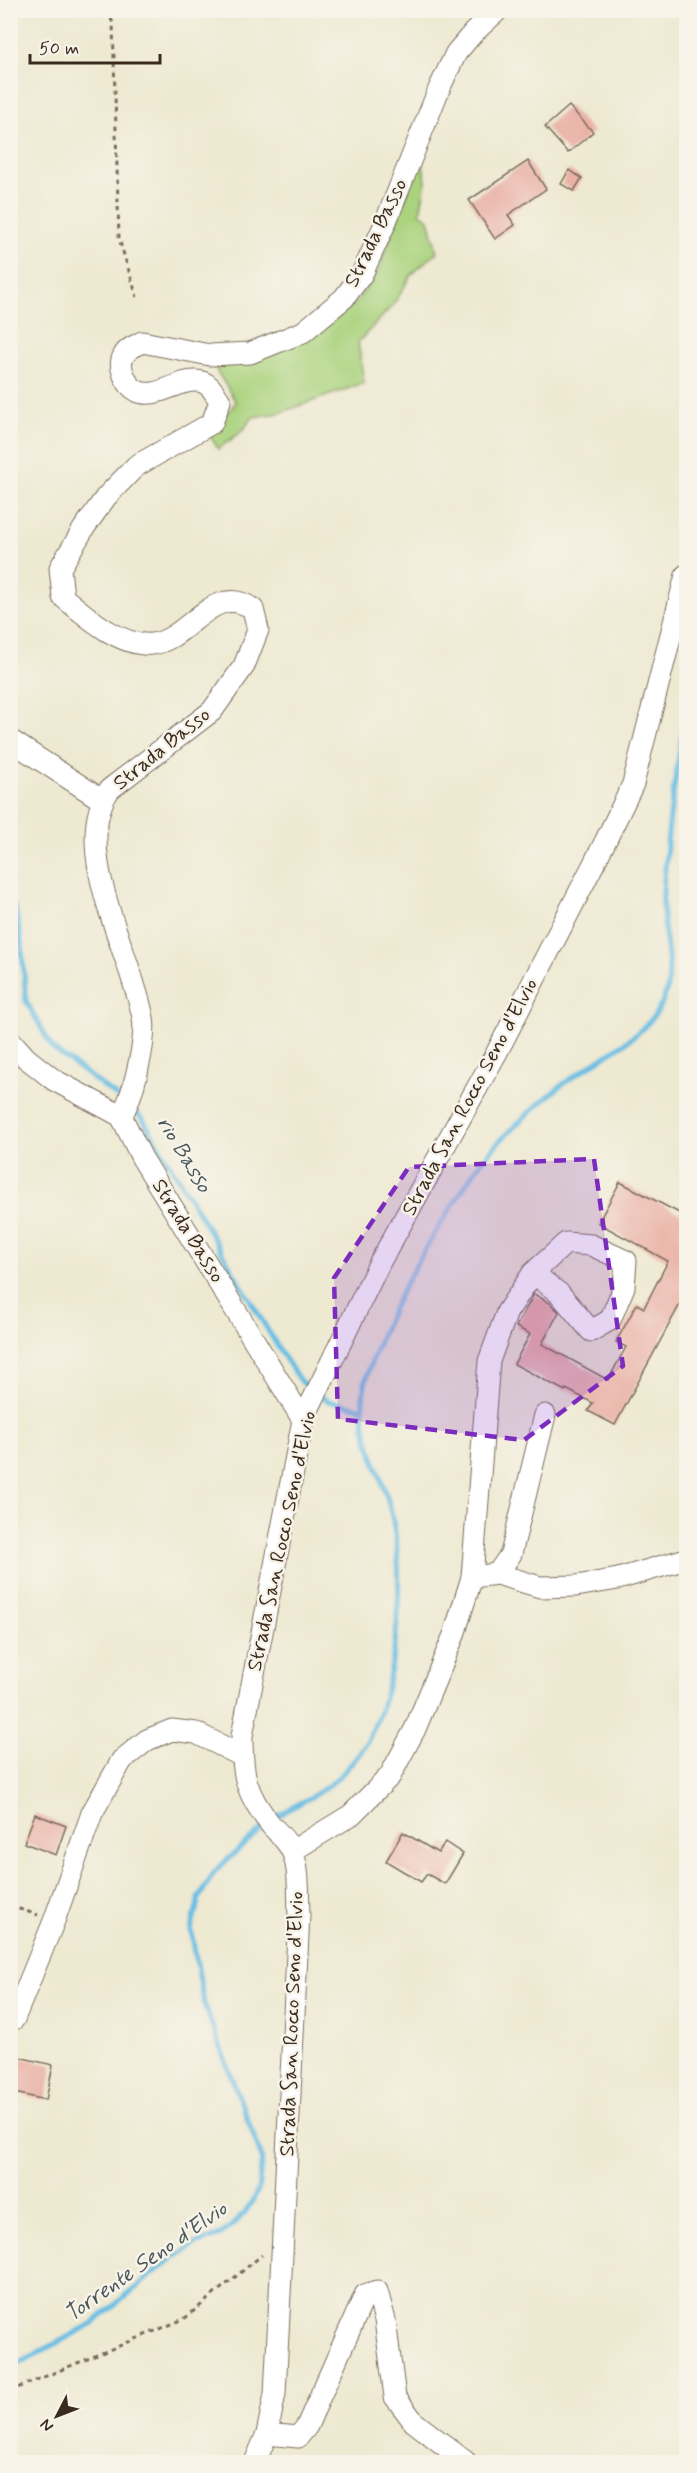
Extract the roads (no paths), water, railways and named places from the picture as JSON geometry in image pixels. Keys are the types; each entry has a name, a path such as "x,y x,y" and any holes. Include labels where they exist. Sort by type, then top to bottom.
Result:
{"street":[{"name":"Strada Basso","path":"307,1412 142,1158 125,1106 137,1078 144,1020 101,879 95,843 96,821 102,800 110,789 212,711 244,666 258,630 253,609 243,602 224,602 168,640 151,644 134,642 95,625 63,597 60,568 106,497 136,466 212,423 220,402 210,386 196,381 147,393 135,390 124,376 120,363 124,353 142,342 210,355 250,353 303,332 344,298 362,274 384,226 439,89 456,53 473,33 498,10"},
{"name":"Strada San Rocco Seno d'Elvio","path":"263,2460 276,2394 299,1915 296,1870 288,1845 253,1802 242,1763 242,1736 307,1412 380,1262 496,1054 633,784 687,575"},
{"path":"10,740 102,800"},
{"path":"10,1040 26,1058 54,1080 125,1106"},
{"path":"288,1845 351,1815 390,1776 420,1719 454,1635 472,1577 489,1361 507,1312 533,1273 566,1243 591,1245 626,1261 624,1287 610,1320 591,1331 560,1294 533,1273"},
{"path":"497,1574 511,1554 545,1415"},
{"path":"472,1577 497,1574 540,1587 576,1586 618,1579 687,1559"},
{"path":"14,2019 54,1921 92,1813 122,1760 147,1740 172,1730 196,1733 242,1763"},
{"path":"267,2434 298,2437 307,2426 365,2295 377,2291 385,2320 395,2397 414,2422 466,2463"}],"waterway":[{"name":"Torrente Seno d'Elvio","path":"273,1820 326,1788 353,1762 369,1738 387,1685 397,1622 398,1559 389,1504 365,1428 363,1396 373,1357 391,1313 425,1249 483,1160 537,1105 641,1030 661,1005 666,993 669,970 663,911 663,885 672,804 686,713"},
{"name":"rio Basso","path":"10,905 15,908 22,948 26,1001 53,1049 123,1101"},
{"name":"rio Basso","path":"130,1107 143,1119 279,1349 300,1381 313,1390"},
{"name":"rio Basso","path":"320,1395 328,1401 361,1408"},
{"name":"Torrente Seno d'Elvio","path":"10,2368 92,2324 167,2262 195,2244 221,2235 245,2213 258,2191 262,2158 204,2004 191,1930 199,1898 215,1871 266,1825"}]}
